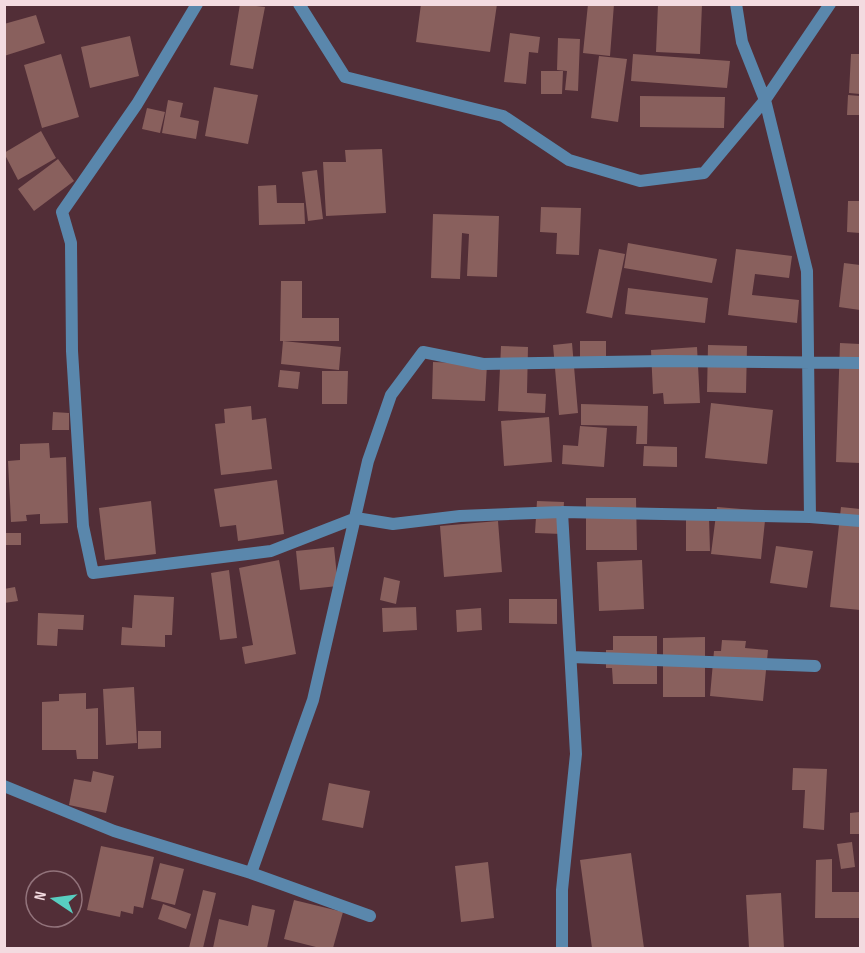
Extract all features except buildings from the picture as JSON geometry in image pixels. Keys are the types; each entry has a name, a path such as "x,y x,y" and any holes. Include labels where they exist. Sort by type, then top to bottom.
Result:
{"street":[{"path":"197,4 137,104 62,212 71,243 72,351 83,526 93,573 271,551 356,518 393,524 460,516 562,512 810,517 861,521"},
{"path":"299,4 345,78 503,116 569,160 640,181 704,173 765,100 830,4"},
{"path":"736,4 742,42 765,100 807,271 810,517"},
{"path":"251,873 314,700 368,461 391,395 423,352 483,364 664,361 861,363"},
{"path":"562,512 576,754 562,890 562,948"},
{"path":"571,657 815,666"},
{"path":"4,786 114,831 251,873 370,916"}]}
